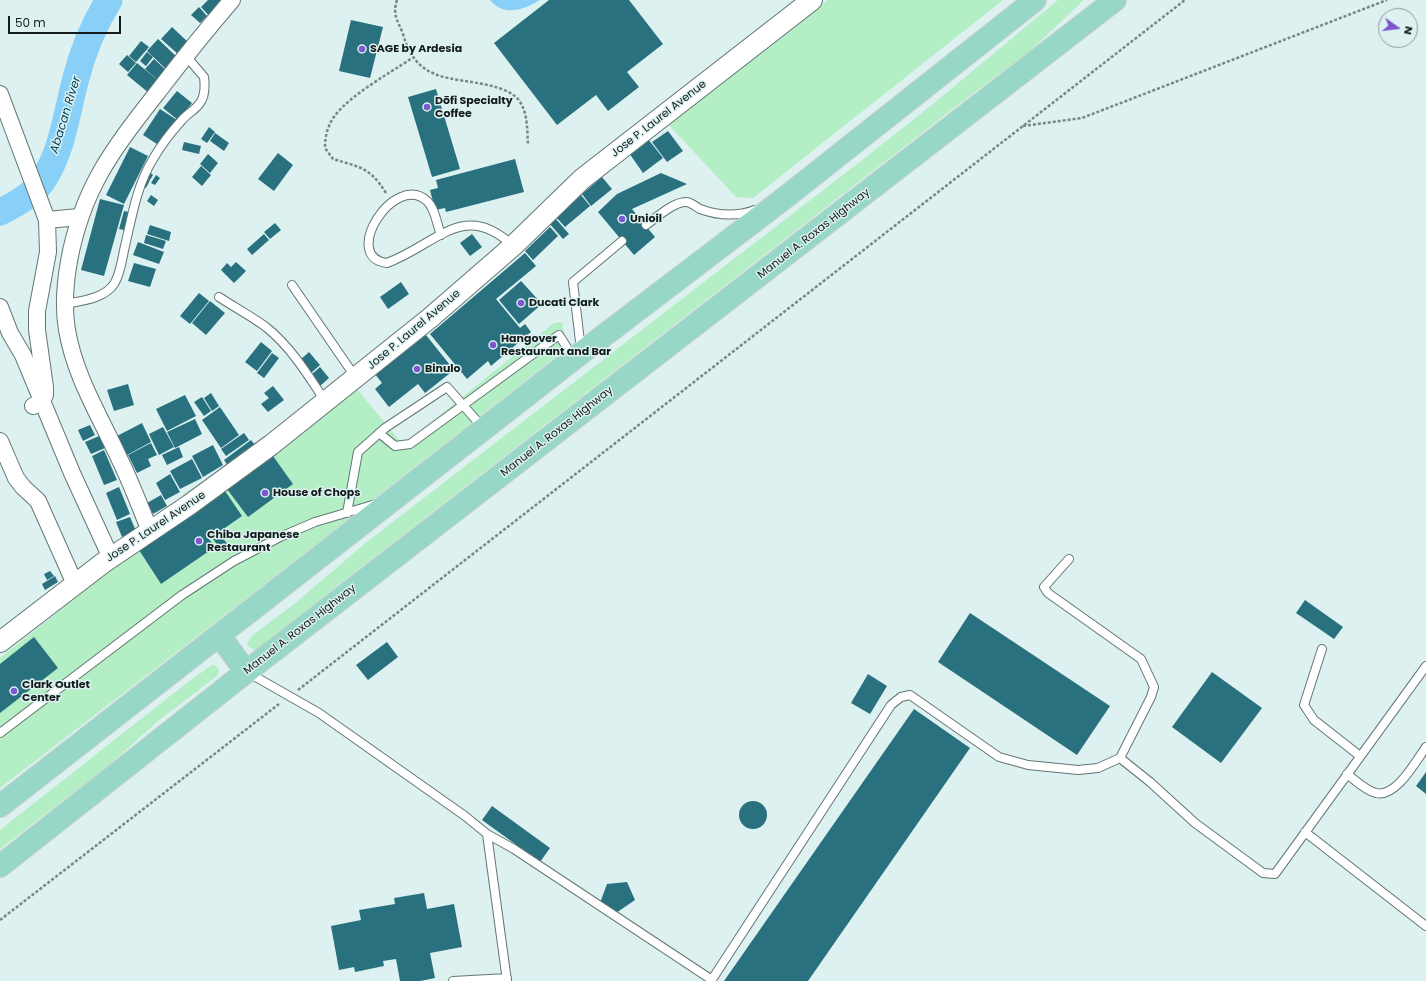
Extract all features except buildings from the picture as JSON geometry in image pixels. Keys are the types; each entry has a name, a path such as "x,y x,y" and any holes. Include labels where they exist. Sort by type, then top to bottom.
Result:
{"main road":[{"path":"0,806 220,636 577,356 782,200 1036,0"},
{"name":"Manuel A. Roxas Highway","path":"0,866 246,672 1115,0"},
{"path":"220,636 246,672"}],"street":[{"path":"150,531 119,457 83,385 67,330 64,304 66,277 79,217 88,194 119,142 232,0"},
{"name":"Jose P. Laurel Avenue","path":"0,642 75,584 259,454 326,402 430,318 513,246 582,179 812,0"},
{"path":"0,94 48,220 48,252 37,311 37,330 45,395 37,404"},
{"path":"48,220 79,217"},
{"path":"0,307 10,333 23,355 30,386 37,404 67,475 107,561"},
{"path":"0,441 16,478 38,501 75,584"}],"lane":[{"path":"64,304 93,298 106,292 114,284 119,270 134,205 143,180 153,159 169,136 183,118 200,103 204,94 204,77 186,56"},
{"path":"441,235 433,211 426,200 417,196 409,196 400,197 390,203 381,214 369,235 368,243 370,253 374,259 388,263 441,235 465,225 479,225 492,229 513,246"},
{"path":"646,226 676,205 687,202 711,213 727,216 742,215 782,200"},
{"path":"577,356 573,282 622,240"},
{"path":"292,285 356,378"},
{"path":"219,297 265,326 278,338 303,367 326,402"},
{"path":"379,433 395,446 410,444 465,406 559,335 577,356"},
{"path":"347,513 358,452 379,433 448,387 484,429"},
{"path":"0,733 176,599 234,561 280,537 315,522 396,498"},
{"path":"246,672 289,696 341,729 487,834 514,850 712,980 891,705 901,697 910,695 999,757 1028,765 1078,770 1098,768 1120,758 1151,697 1154,687 1141,659 1048,593 1044,587 1069,560"},
{"path":"1322,648 1304,705 1314,720 1360,756"},
{"path":"1120,758 1150,782 1195,823 1263,873 1275,874 1426,666"},
{"path":"1347,774 1375,793 1385,793 1396,787 1426,747"},
{"path":"1305,832 1426,926"},
{"path":"453,981 507,980 487,834"}],"path":[{"path":"397,0 394,8 394,16 412,58 424,68 446,79 478,82 500,88 517,97 525,113 528,144"},
{"path":"0,920 1185,0"},
{"path":"1022,126 1082,118 1387,0"},
{"path":"390,203 381,185 366,170 349,163 333,159 328,154 325,148 326,138 329,125 338,112 350,100 412,58"}],"green space":[{"path":"828,0 1003,0 753,198 736,197 668,124"},
{"path":"1058,0 1084,0 1030,51 967,98 332,590 261,647 256,650 249,647 247,643 253,635 294,604 368,541 861,161 933,104"},
{"path":"562,322 564,335 561,353 260,588 0,788 0,658 132,553 357,389 403,445 554,323"},
{"path":"212,665 216,666 219,670 217,676 158,721 107,767 0,849 0,830 188,682"}],"water":[{"path":"490,0 540,0 527,7 507,10 501,9"}],"waterway":[{"name":"Abacan River","path":"0,212 19,202 37,188 51,166 64,129 82,58 94,28 109,0"}],"place":[{"name":"SAGE by Ardesia","path":"362,49"},
{"name":"Dōfi Specialty Coffee","path":"427,107"},
{"name":"Unioil","path":"622,219"},
{"name":"Ducati Clark","path":"521,303"},
{"name":"Hangover Restaurant and Bar","path":"493,345"},
{"name":"Binulo","path":"417,369"},
{"name":"House of Chops","path":"265,493"},
{"name":"Chiba Japanese Restaurant","path":"199,541"},
{"name":"Clark Outlet Center","path":"14,691"}]}
